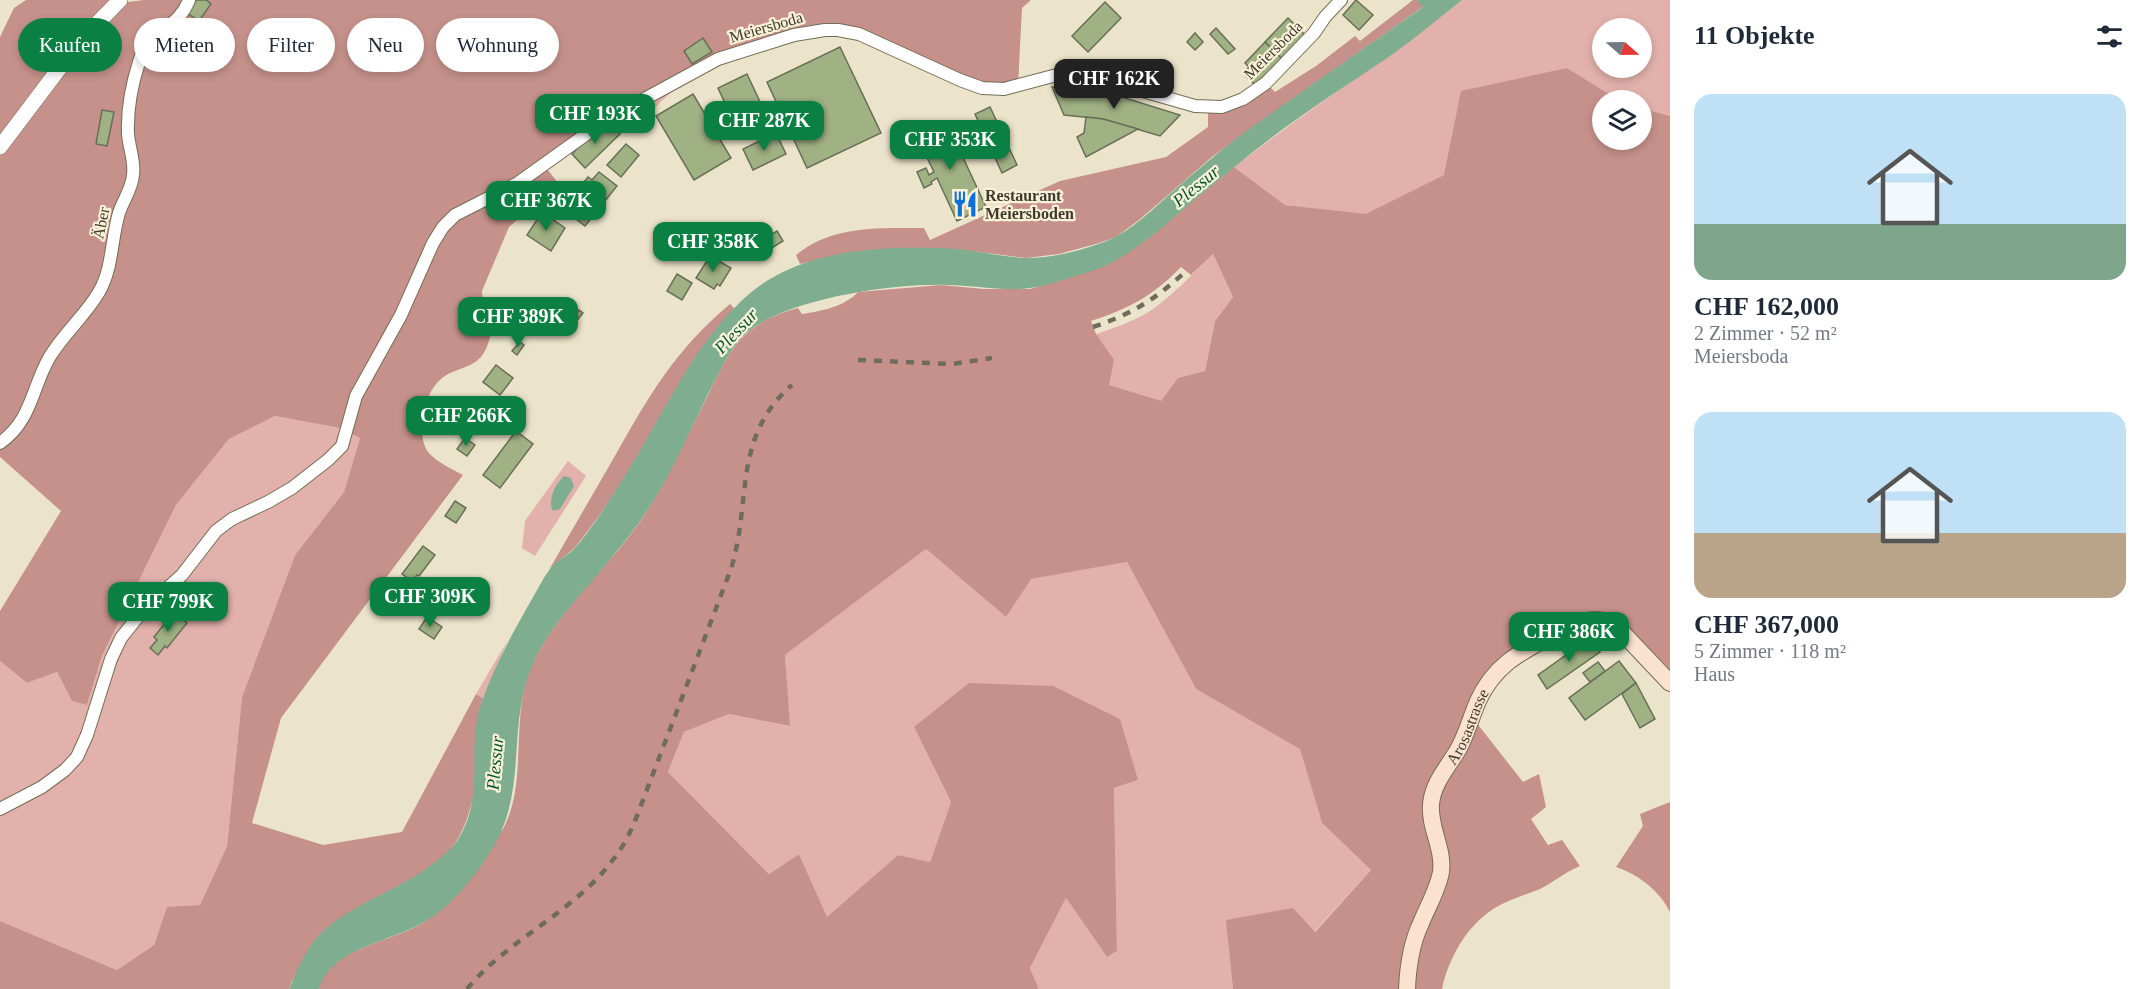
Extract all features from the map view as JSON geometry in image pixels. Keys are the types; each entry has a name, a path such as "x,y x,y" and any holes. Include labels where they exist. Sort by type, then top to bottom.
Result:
{"main road":[{"name":"Arosastrasse","path":"1407,989 1409,956 1413,942 1438,883 1441,870 1431,812 1435,788 1458,748 1493,676 1512,658 1533,646 1580,622 1598,619 1618,628 1670,683"}],"street":[{"path":"0,147 80,41 120,0"},
{"name":"Äber","path":"0,443 23,421 49,358 93,301 105,278 118,215 133,178 134,163 128,124 138,64 147,45 180,17 189,0"},
{"name":"Meiersboda","path":"0,809 49,782 76,757 85,742 103,682 121,638 145,608 182,574 216,531 232,519 292,488 342,446 356,396 401,315 437,235 449,220 518,183 606,120 726,56 794,35 825,30 860,34 973,85 990,89 1004,89 1053,76 1073,74 1091,76 1189,105 1208,108 1222,106 1243,99 1266,82 1314,33 1341,0"}],"shaded area":[{"path":"26,0 126,0 128,2 144,0 1031,0 1022,8 1018,86 996,90 850,31 774,41 667,87 544,165 558,183 509,227 482,291 483,311 493,327 485,350 477,361 450,373 435,385 423,414 422,435 428,452 463,475 281,718 252,823 323,845 402,832 476,694 483,698 479,711 476,775 471,807 459,837 449,851 420,874 336,922 313,950 289,989 0,989 0,921 117,970 154,945 167,907 200,905 227,846 242,697 295,555 344,492 360,438 340,428 275,416 229,439 176,505 102,656 87,705 72,701 57,672 27,683 0,661 0,611 61,511 0,457 0,37 14,8"},
{"path":"1413,0 1417,0 1424,6 1212,157 1116,237 1059,254 1026,258 964,250 899,248 834,256 800,264 796,255 825,238 857,230 924,228 930,240 1060,181 1166,157 1208,127 1208,108 1266,83 1275,92 1316,66 1355,36 1360,41"},
{"path":"1462,0 1670,0 1670,116 1652,111 1652,90 1603,90 1567,68 1444,175 1366,215 1285,205 1234,167"},
{"path":"1567,68 1603,90 1592,90 1592,150 1652,150 1652,111 1670,116 1670,683 1604,620 1512,658 1472,717 1523,782 1539,774 1546,807 1531,819 1548,845 1562,840 1580,866 1540,889 1501,905 1480,919 1465,936 1453,956 1442,989 1233,989 1226,920 1293,908 1315,932 1371,870 1322,823 1300,749 1196,689 1127,562 1031,579 1006,617 926,549 785,655 790,726 729,714 684,732 668,772 769,874 799,854 827,917 898,855 930,862 951,802 914,727 969,683 1053,686 1120,719 1138,780 1114,788 1117,951 1107,957 1066,898 1030,968 1039,989 319,989 324,975 349,955 414,928 429,919 504,827 515,789 521,706 531,667 542,645 570,606 618,550 647,511 671,469 726,359 740,340 752,329 774,316 798,308 802,314 832,308 858,292 941,285 984,289 1030,289 1102,267 1146,240 1234,167 1285,205 1366,214 1444,175 1461,91","holes":["1213,254 1233,297 1215,321 1205,371 1178,378 1161,401 1109,385 1114,360 1096,334 1091,321 1117,312 1150,294 1181,267 1191,275"]},
{"path":"698,71 671,92 638,124 625,109"},
{"path":"1213,254 1233,297 1215,321 1205,371 1178,378 1161,402 1108,385 1096,334 1122,325 1156,307"},
{"path":"730,304 734,308 692,366 598,518 576,546 549,570 653,392 679,355"},
{"path":"275,416 340,428 360,438 344,492 295,555 242,697 227,846 200,905 167,908 154,945 117,970 0,921 0,661 27,683 57,672 72,701 87,705 102,656 176,505 229,439"},
{"path":"568,461 586,476 535,556 522,548 525,521","holes":["560,480 572,489 554,511 552,510 551,499"]},
{"path":"926,549 1006,617 1030,579 1127,562 1196,689 1300,748 1322,823 1371,870 1314,932 1227,920 1233,989 1039,989 1030,968 1066,898 1107,957 1117,951 1114,788 1138,780 914,727 951,802 930,862 898,855 827,918 799,854 769,874 668,772 684,732 729,714 789,726 785,655"},
{"path":"508,640 483,698 476,694"},
{"path":"1670,802 1670,912 1648,884 1616,867 1643,826 1640,814"}],"water":[{"name":"Plessur","path":"1417,0 1462,0 1397,51 1275,135 1151,236 1130,252 1107,265 1044,286 1030,288 925,285 839,296 783,312 761,323 743,336 724,363 654,500 621,546 556,624 534,661 519,718 510,806 503,828 479,869 455,898 436,914 412,928 349,955 326,975 319,989 289,989 306,953 320,934 346,914 420,873 457,842 472,804 477,718 487,688 518,624 550,569 572,551 602,512 688,368 709,338 755,289 783,272 803,264 846,253 890,248 935,248 1037,258 1069,253 1109,240 1142,219 1242,134 1423,7"},
{"path":"564,476 571,478 574,486 560,509 553,511 551,502 553,493"}],"building":[{"path":"196,0 206,0 211,4 201,18 194,18 187,13"},
{"path":"1356,0 1373,15 1359,30 1343,15"},
{"path":"1105,2 1121,18 1088,52 1072,36"},
{"path":"1288,18 1305,35 1282,59 1265,42"},
{"path":"1216,28 1235,49 1228,54 1210,34"},
{"path":"1195,33 1203,42 1195,50 1187,42"},
{"path":"703,38 712,52 692,64 684,51"},
{"path":"1265,42 1282,59 1255,85 1243,73 1249,67 1245,63"},
{"path":"840,47 881,133 807,168 767,82"},
{"path":"747,74 769,121 740,135 718,88"},
{"path":"1052,87 1109,93 1180,115 1160,136 1103,119 1064,115"},
{"path":"693,94 731,158 694,180 656,116"},
{"path":"990,107 1017,165 1002,173 975,114"},
{"path":"102,110 114,112 107,146 96,144"},
{"path":"1086,117 1103,119 1138,129 1086,157 1077,137 1084,133"},
{"path":"946,121 986,207 957,221 937,178 924,188 917,172 926,168 929,175 934,172 916,135"},
{"path":"610,123 620,134 585,168 572,154 596,129 599,133"},
{"path":"776,133 786,154 753,170 743,149"},
{"path":"626,144 639,155 621,177 607,165"},
{"path":"599,172 617,186 585,226 567,212 573,204 569,201 588,177 592,180"},
{"path":"542,212 565,228 551,251 527,235"},
{"path":"777,231 783,241 767,251 761,241"},
{"path":"710,256 731,268 720,286 717,284 714,289 696,278"},
{"path":"677,274 692,283 682,300 667,291"},
{"path":"579,310 583,313 575,323 571,320"},
{"path":"520,342 524,345 517,355 512,351"},
{"path":"496,365 513,378 500,395 483,382"},
{"path":"516,431 533,444 500,488 483,475"},
{"path":"465,438 475,445 467,456 457,449"},
{"path":"455,501 466,508 456,523 445,516"},
{"path":"423,546 435,555 419,576 417,575 412,581 402,574"},
{"path":"173,613 187,623 167,648 165,646 158,655 150,648 157,640 154,637"},
{"path":"427,617 442,627 434,639 419,629"},
{"path":"1590,638 1600,652 1547,689 1538,675"},
{"path":"1619,661 1636,683 1585,720 1569,698"},
{"path":"1598,662 1605,671 1590,682 1583,673"},
{"path":"1636,683 1655,719 1640,728 1622,694"}],"railway":[{"path":"1093,327 1143,305 1186,271"},
{"path":"858,360 952,364 992,358"},
{"path":"467,989 501,955 579,896 612,861 625,842 731,569 737,544 747,471 760,426 773,405 792,385"}],"place":[{"name":"Restaurant Meiersboden","path":"965,204"}]}
